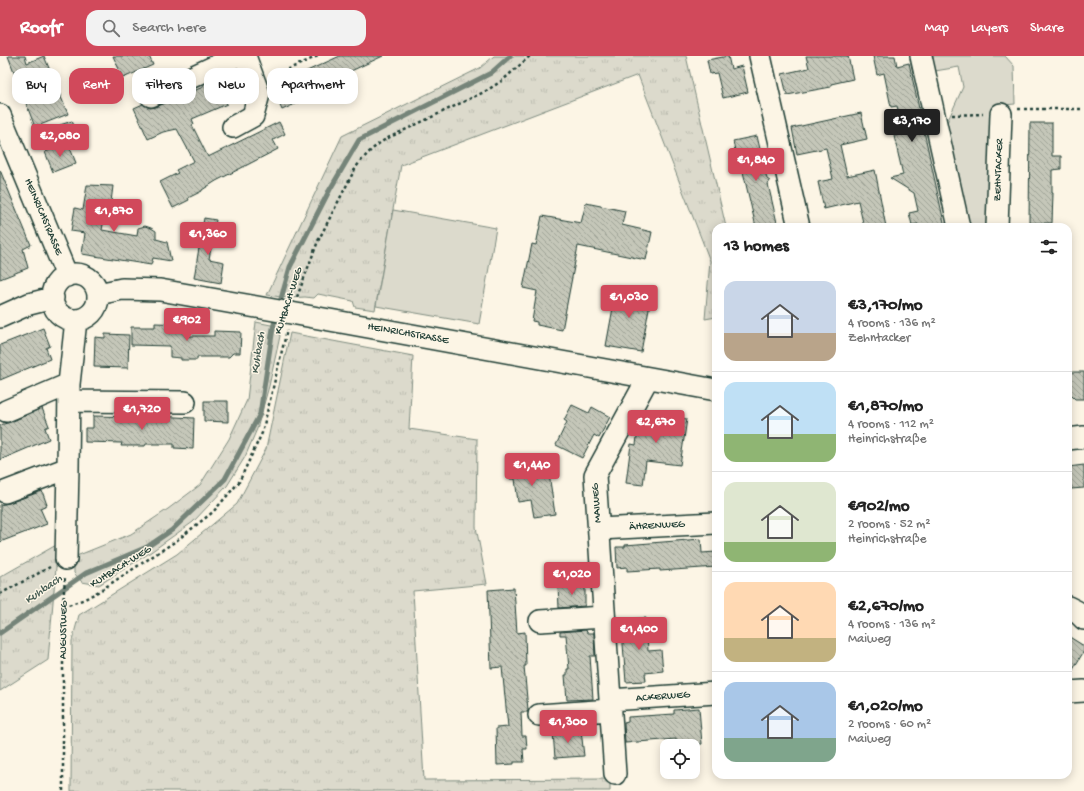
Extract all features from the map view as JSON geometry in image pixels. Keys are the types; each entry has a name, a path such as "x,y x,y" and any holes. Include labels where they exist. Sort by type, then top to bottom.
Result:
{"street":[{"path":"196,75 237,56"},
{"path":"245,56 249,68"},
{"path":"760,56 797,223"},
{"path":"921,56 958,223"},
{"path":"233,127 253,116 255,104"},
{"name":"ZEHNTACKER","path":"997,223 1001,114"},
{"name":"HEINRICHSTRASSE","path":"0,115 67,276"},
{"path":"75,274 90,280 96,286 98,294 98,304 93,312 86,318 76,320 69,319 63,316 54,305 53,293 58,283 67,276 75,274"},
{"name":"HEINRICHSTRASSE","path":"98,294 122,290 160,290 712,389"},
{"path":"0,317 29,304 53,298"},
{"path":"66,559 69,393 76,320"},
{"name":"MAIWEG","path":"615,774 595,475 648,378"},
{"path":"6,411 69,393 185,402"},
{"path":"5,492 68,468"},
{"name":"ÄHRENWEG","path":"599,529 712,523"},
{"path":"1072,609 1084,619"},
{"path":"540,621 604,617"},
{"path":"1072,692 1084,692"},
{"name":"ACKERWEG","path":"610,705 712,693"},
{"path":"539,715 610,705"}],"path":[{"path":"259,88 318,56"},
{"name":"KUHBACH-WEG","path":"64,607 85,599 101,590 176,541 213,512 239,482 262,433 291,313 318,241 356,167 364,157 374,146 386,139 495,86 530,56"},
{"path":"1063,109 1084,109"},
{"name":"AUGUSTWEG","path":"63,791 64,607 66,559"},
{"path":"0,594 44,570"}],"green space":[{"path":"494,56 686,56 725,223 712,223 712,318 705,319 710,261 638,75 401,165 375,310 355,307 353,301 318,294 314,298 288,298 267,295 342,136 480,68"},
{"path":"931,56 1005,56 1014,66 1015,104 992,106 991,223 965,223 944,129 963,87 959,67 935,71"},
{"path":"393,210 496,228 479,324 376,306"},
{"path":"256,322 276,326 280,336 269,386 257,429 245,457 227,486 193,522 148,554 99,585 82,582 74,573 74,557 131,534 200,485 229,439 247,400"},
{"path":"290,333 413,356 409,429 477,439 476,527 487,584 413,591 424,780 610,779 610,791 71,791 72,641 79,615 177,554 237,504 266,449"},
{"path":"58,544 48,660 0,691 0,577"}],"building":[{"path":"8,56 25,56 27,63 44,56 49,68 13,68"},
{"path":"113,56 149,56 153,65 146,68 132,68 132,74 124,78 124,68 118,68"},
{"path":"340,56 383,56 357,68 314,68"},
{"path":"728,56 731,69 742,66 748,92 723,98 717,73 710,74 707,60"},
{"path":"806,56 848,56 853,79 831,84 831,87 787,95 782,74 809,68"},
{"path":"873,56 895,56 897,66 909,63 944,223 912,223 909,213 918,211 914,193 890,178 903,175 894,136 903,134 897,106 891,107 884,73 877,75"},
{"path":"204,87 204,104 227,104 192,119 194,124 192,125 208,157 279,122 285,134 273,140 278,149 216,181 202,191 188,198 189,200 173,208 160,182 178,173 176,170 194,161 177,129 163,132 148,139 134,108 143,104 150,108 163,104 196,104 196,90"},
{"path":"61,97 68,114 35,127 26,104 61,104"},
{"path":"279,104 295,104 282,110"},
{"path":"861,113 867,139 840,145 847,176 875,170 885,223 863,223 858,201 824,209 818,182 833,179 826,148 797,154 792,128"},
{"path":"72,121 77,133 65,138 60,125"},
{"path":"1030,123 1052,123 1052,156 1061,156 1061,169 1052,170 1052,223 1029,223"},
{"path":"757,136 767,179 770,181 768,184 777,223 755,223 740,159 737,160 733,141"},
{"path":"68,143 76,163 53,172 45,152"},
{"path":"0,170 31,245 23,249 28,268 0,279"},
{"path":"87,185 113,186 111,202 107,202 102,230 137,236 138,228 145,226 151,228 156,231 156,239 167,242 171,261 153,258 151,265 82,254 85,233 71,231 75,208 83,210"},
{"path":"586,203 625,211 622,225 652,232 646,260 578,246 562,330 537,325 537,322 532,321 537,291 523,288 532,244 536,245 542,216 581,223"},
{"path":"204,218 216,220 209,259 224,262 221,283 194,278"},
{"path":"617,286 652,292 641,352 606,346"},
{"path":"155,323 184,324 186,336 214,336 214,331 241,332 240,353 233,353 229,357 197,357 197,360 181,360 181,358 170,357 170,346 131,345 131,327 155,327"},
{"path":"43,328 50,346 46,348 50,359 0,380 0,345"},
{"path":"105,334 129,335 128,368 94,367 95,337 105,338"},
{"path":"1072,372 1084,372 1084,399 1075,399 1072,396"},
{"path":"204,401 228,401 228,422 204,421"},
{"path":"572,405 589,413 592,407 610,417 599,438 594,435 582,458 556,445 567,422 564,420"},
{"path":"42,408 49,426 45,428 49,439 0,460 0,425 11,422"},
{"path":"642,413 687,419 680,465 646,461 643,485 626,483 631,444 636,445 639,420"},
{"path":"138,415 194,418 193,449 174,448 174,444 121,446 122,443 85,442 85,428 93,428 93,416 138,417"},
{"path":"527,455 530,477 549,474 555,514 534,517 531,500 518,502 515,479 510,479 507,458"},
{"path":"1084,465 1084,488 1072,489 1072,466"},
{"path":"42,491 47,505 40,508 47,524 0,542 0,505"},
{"path":"701,539 702,553 712,552 712,567 660,571 660,569 627,571 627,567 617,568 616,547 625,547 625,545"},
{"path":"585,584 585,606 559,608 558,585"},
{"path":"514,588 517,633 525,632 526,666 524,666 528,712 521,712 522,736 526,736 527,749 523,749 524,762 497,765 496,728 508,727 502,667 491,668 488,590"},
{"path":"646,618 648,651 661,650 663,671 645,673 646,681 626,682 621,619"},
{"path":"586,630 587,633 594,633 595,656 590,656 593,699 567,700 565,675 567,675 567,669 569,669 566,635 560,635 560,632"},
{"path":"1072,638 1084,646 1084,651 1072,671"},
{"path":"699,708 702,744 700,744 700,739 660,739 660,740 625,743 624,723 628,722 628,717 674,714 674,710"},
{"path":"581,730 584,756 555,758 553,732"}],"waterway":[{"name":"Kuhbach","path":"279,306 290,267 329,191 359,140 491,73 510,56"},
{"name":"Kuhbach","path":"0,633 86,573 147,547 172,530 225,479 260,414 276,316"}]}
